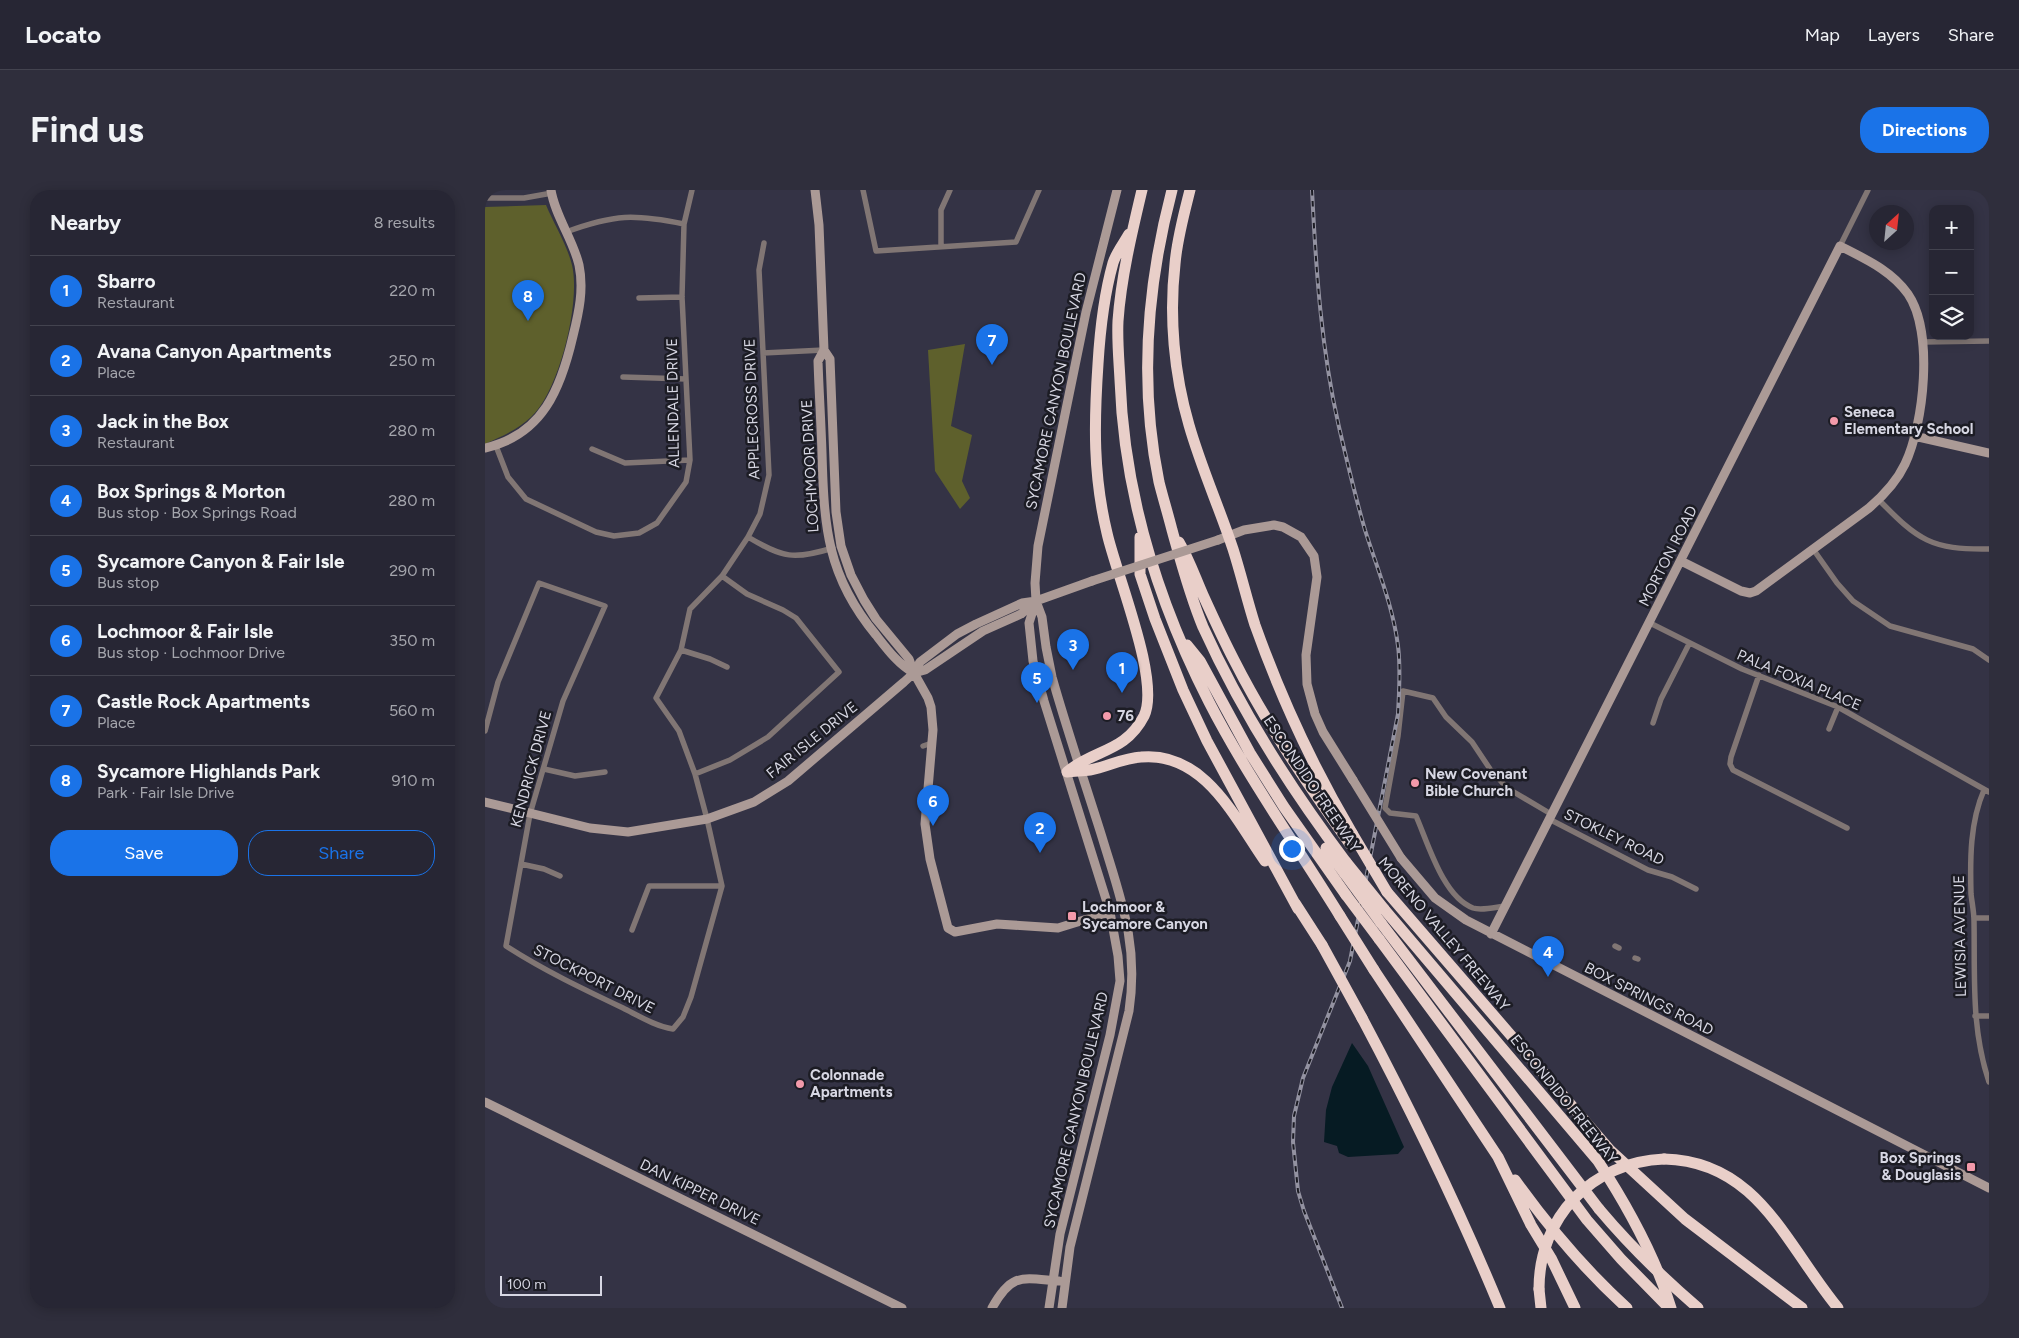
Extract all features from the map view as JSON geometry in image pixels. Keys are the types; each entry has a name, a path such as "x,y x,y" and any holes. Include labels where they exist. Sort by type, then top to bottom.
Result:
{"highway":[{"path":"1142,190 1118,321 1121,407 1128,464 1140,525 1161,591 1178,634 1209,702 1239,755 1374,970 1497,1157 1553,1230 1596,1278 1627,1308"},
{"name":"ESCONDIDO FREEWAY","path":"1172,190 1155,261 1149,310 1148,396 1159,482 1181,566 1203,626 1239,701 1271,754 1346,868 1598,1161 1621,1196 1641,1234 1664,1286 1670,1308"},
{"path":"1190,190 1175,264 1173,295 1178,374 1188,424 1223,538 1255,624 1298,733 1351,839"},
{"path":"1067,772 1105,752 1131,735 1145,714 1149,701 1147,670 1107,534 1100,494 1094,422 1100,341 1113,262 1134,226"},
{"path":"1159,482 1163,512 1175,558 1193,612 1221,678 1247,727 1272,768 1346,868 1381,924 1599,1209 1624,1239 1655,1271 1698,1308"},
{"path":"1140,525 1141,574 1155,619 1183,690 1207,741 1298,908"},
{"path":"1172,530 1190,562 1202,592 1255,701 1312,791 1351,839"},
{"path":"1178,634 1200,661 1245,745 1279,799 1346,895 1581,1212 1621,1259 1670,1308"},
{"path":"1080,766 1144,756 1167,759 1190,768 1202,776 1217,793 1322,945 1362,1018 1405,1099 1465,1228 1499,1308"},
{"name":"MORENO VALLEY FREEWAY","path":"1351,839 1387,892 1610,1150 1685,1219 1802,1308"},
{"path":"1497,1157 1531,1225 1551,1258 1575,1308"},
{"path":"1541,1308 1540,1270 1546,1245 1561,1214 1572,1200 1586,1188 1614,1170 1636,1162 1664,1159 1693,1162 1712,1168 1725,1174 1750,1192 1771,1217 1838,1308"},
{"path":"1465,1228 1491,1308"}],"street":[{"name":"ALLENDALE DRIVE","path":"496,446 508,477 526,500 595,532 614,536 639,533 657,523 686,482 690,460 682,297 684,224 692,190"},
{"name":"LOCHMOOR DRIVE","path":"815,190 819,225 824,350 818,361 824,508 830,549 843,586 865,622 903,667 914,673"},
{"path":"863,190 876,251 1017,242 1039,190"},
{"path":"941,246 941,210 950,190"},
{"name":"SYCAMORE CANYON BOULEVARD","path":"1062,1308 1071,1247 1129,1011 1133,984 1132,948 1123,908 1052,677 1046,647 1043,616 1037,601 1035,582 1040,533 1086,312 1117,190"},
{"name":"MORTON ROAD","path":"1491,934 1868,190"},
{"path":"485,198 524,198 551,192 579,264 581,291 577,320 564,374 553,397 535,421 523,431 496,446 485,448"},
{"path":"566,232 593,222 627,217 643,217 684,224"},
{"name":"APPLECROSS DRIVE","path":"673,1029 683,1017 691,997 721,886 707,819 695,774 679,731 655,698 681,650 690,609 722,576 761,514 769,475 759,270 763,244"},
{"path":"1681,561 1741,591 1750,593 1762,588 1879,500 1896,480 1905,465 1914,436 1922,396 1923,342 1921,328 1914,305 1899,283 1883,269 1840,246"},
{"path":"639,298 682,297"},
{"path":"1923,342 1989,341"},
{"path":"763,353 824,350"},
{"name":"LOCHMOOR DRIVE","path":"824,350 830,359 835,512 841,546 851,575 864,600 876,619 909,659 931,707 933,718 927,745 925,824 929,859 948,928 955,932 997,924 1058,928 1111,912"},
{"path":"623,377 687,379"},
{"path":"1914,436 1989,453"},
{"path":"592,449 625,463 690,460"},
{"path":"1879,500 1915,534 1931,543 1949,547 1989,549"},
{"name":"BOX SPRINGS ROAD","path":"1223,538 1253,528 1274,524 1301,537 1314,556 1317,576 1306,655 1307,684 1315,714 1323,732 1401,858 1429,892 1443,905 1491,934 1989,1188"},
{"path":"748,537 769,550 790,556 804,556 841,546"},
{"name":"FAIR ISLE DRIVE","path":"485,802 590,828 628,832 707,819 754,802 788,781 914,673 920,662 957,634 1022,603 1037,601 1223,538"},
{"path":"1813,549 1837,583 1853,601 1890,626 1973,649 1989,660"},
{"path":"695,774 730,760 767,737 839,672 796,618 747,594 722,576"},
{"name":"KENDRICK DRIVE","path":"485,731 498,682 539,583 605,606 563,701 543,769 530,814 506,946"},
{"name":"SYCAMORE CANYON BOULEVARD","path":"1037,601 1029,623 1033,661 1111,912 1120,981 1115,1012 1061,1234 1055,1281 1049,1308"},
{"name":"PALA FOXIA PLACE","path":"1650,623 1742,669 1838,707 1986,791"},
{"path":"1653,722 1661,699 1689,644"},
{"path":"681,650 710,659 727,667"},
{"path":"1759,675 1734,748 1730,764 1733,770 1847,828"},
{"name":"STOKLEY ROAD","path":"1505,906 1474,908 1457,897 1444,879 1416,816 1390,813 1385,808 1398,736 1403,691 1433,698 1446,717 1471,742 1490,769 1507,788 1550,816 1648,870 1696,889"},
{"path":"1829,729 1838,707"},
{"path":"543,769 575,776 605,772"},
{"name":"LEWISIA AVENUE","path":"1986,791 1975,814 1973,826 1971,896 1974,918 1975,1016 1978,1041 1989,1082"},
{"path":"521,864 544,869 560,876"},
{"path":"632,930 649,886 721,886"},
{"path":"1974,918 1989,918"},
{"name":"STOCKPORT DRIVE","path":"506,946 545,970 584,990 655,1024 673,1029"},
{"path":"1975,1016 1989,1016"},
{"name":"DAN KIPPER DRIVE","path":"485,1102 902,1308"},
{"path":"992,1308 1003,1290 1015,1281 1029,1278 1067,1282"}],"green space":[{"path":"546,205 564,242 572,265 574,281 573,301 565,346 559,368 541,405 520,426 485,444 485,207"},
{"path":"965,344 951,426 972,435 962,481 970,498 960,509 935,471 928,350"}],"water":[{"path":"1352,1043 1368,1066 1404,1147 1398,1154 1348,1157 1339,1153 1337,1146 1324,1142 1326,1110 1332,1087"}],"railway":[{"path":"1312,190 1320,309 1333,398 1361,517 1396,631 1399,663 1398,714 1350,961 1303,1078 1294,1116 1293,1142 1298,1191 1342,1308"}],"place":[{"name":"Sycamore Highlands Park","path":"528,321"},
{"name":"Castle Rock Apartments","path":"992,365"},
{"name":"Seneca Elementary School","path":"1834,421"},
{"name":"Jack in the Box","path":"1073,670"},
{"name":"Sbarro","path":"1122,693"},
{"name":"Sycamore Canyon & Fair Isle","path":"1037,703"},
{"name":"76","path":"1107,716"},
{"name":"New Covenant Bible Church","path":"1415,783"},
{"name":"Lochmoor & Fair Isle","path":"933,826"},
{"name":"Avana Canyon Apartments","path":"1040,853"},
{"name":"Lochmoor & Sycamore Canyon","path":"1072,916"},
{"name":"Box Springs & Morton","path":"1548,977"},
{"name":"Colonnade Apartments","path":"800,1084"},
{"name":"Box Springs & Douglasis","path":"1971,1167"}]}
